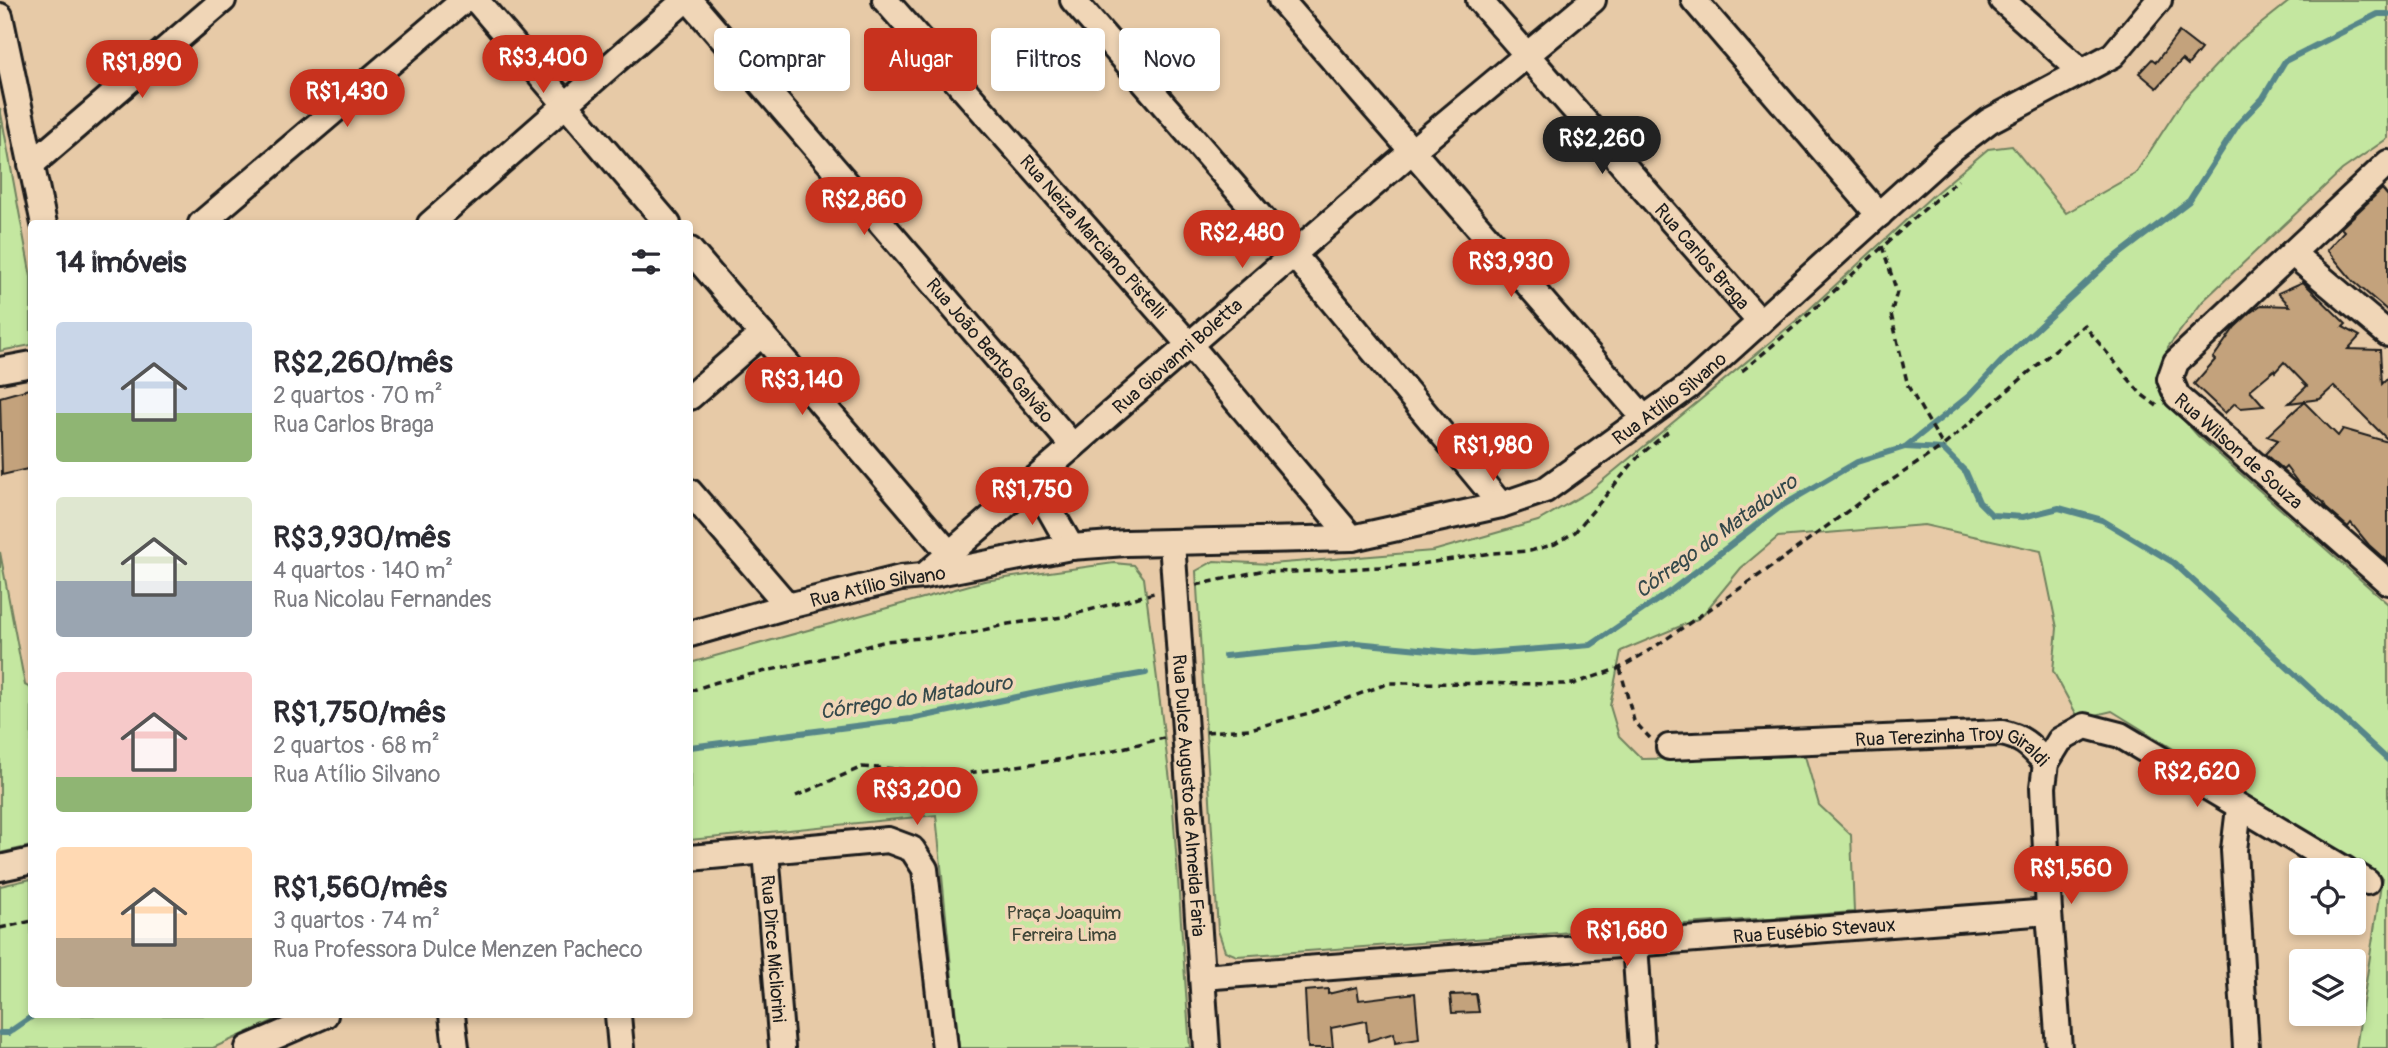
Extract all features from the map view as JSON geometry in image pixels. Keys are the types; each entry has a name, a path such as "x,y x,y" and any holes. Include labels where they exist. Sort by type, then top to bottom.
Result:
{"street":[{"path":"32,165 223,0"},
{"path":"206,220 464,0"},
{"path":"476,0 663,220"},
{"path":"435,220 687,0"},
{"name":"Rua João Bento Galvão","path":"687,0 1073,446"},
{"name":"Rua Neiza Marciano Pistelli","path":"885,0 1190,345 1352,538"},
{"path":"1073,0 1294,255 1501,505"},
{"path":"1281,0 1644,418"},
{"name":"Rua Carlos Braga","path":"1479,0 1759,322"},
{"name":"Rua Giovanni Boletta","path":"923,576 1412,151 1593,0"},
{"path":"1694,0 1879,215"},
{"path":"2002,0 2081,71"},
{"name":"Rua Atílio Silvano","path":"693,634 788,606 901,578 1071,547 1352,538 1501,505 1545,490 1689,386 1947,153 1989,121 2113,55 2159,0"},
{"path":"0,16 43,220"},
{"name":"Rua Wilson de Souza","path":"2388,163 2176,362 2170,379 2177,396 2388,582"},
{"path":"2292,253 2388,334"},
{"path":"693,254 949,554"},
{"path":"693,394 762,334"},
{"path":"0,370 28,365"},
{"path":"1033,481 1071,547"},
{"path":"693,495 788,606"},
{"name":"Rua Dulce Augusto de Almeida Faria","path":"1172,542 1207,1048"},
{"name":"Rua Terezinha Troy Giraldi","path":"1669,747 2003,733 2018,737 2029,744 2046,763 2060,740 2085,726 2120,735 2326,858"},
{"path":"2046,763 2043,787 2059,1048"},
{"path":"2239,808 2234,850 2246,1048"},
{"path":"693,858 888,840 912,849 925,869 945,1048"},
{"name":"Rua Dirce Micliorini","path":"766,851 782,1048"},
{"path":"0,868 28,862"},
{"name":"Rua Eusébio Stevaux","path":"1202,978 2049,912"},
{"path":"1635,944 1642,1048"},
{"path":"248,1048 297,1038 321,1018"},
{"path":"453,1018 456,1048"},
{"path":"618,1018 621,1048"}],"path":[{"path":"1882,245 1897,292 1891,314 1908,386 1942,447"},
{"path":"796,796 862,767 968,773 1093,755 1184,723 1250,729 1309,713 1389,682 1573,684 1620,668 1774,565 1942,447 2084,325 2141,394 2160,409 2193,410"},
{"path":"1620,668 1634,721 1658,744 1669,747"},
{"path":"0,928 28,922"}],"green space":[{"path":"2291,0 2388,0 2388,138 2342,170 2203,301 2168,347 2163,397 2198,436 2388,604 2388,1048 2356,1048 2359,1026 2366,1026 2366,983 2382,878 2366,868 2366,858 2350,858 2112,711 2079,719 2053,671 2057,628 2041,551 1924,525 1778,537 1741,568 1700,618 1621,651 1610,706 1619,736 1642,759 1805,756 1819,805 1851,835 1854,912 1237,956 1225,951 1218,930 1196,571 1214,561 1271,564 1433,551 1538,521 1590,491 1803,315 1931,197 1988,149 2012,146 2066,213 2135,174 2184,99 2238,42"},
{"path":"0,108 28,261 28,346 0,351"},
{"path":"0,552 25,685 28,687 28,847 0,853"},
{"name":"Praça Joaquim Ferreira Lima","path":"1114,563 1134,565 1144,578 1172,796 1190,1048 959,1048 936,815 693,840 693,662 984,581"},
{"path":"28,880 28,1018 279,1018 213,1048 0,1048 0,886"}],"building":[{"path":"2179,32 2201,49 2188,65 2182,60 2157,88 2139,73 2152,59 2156,62"},
{"path":"2382,189 2388,196 2388,311 2353,281 2327,250 2344,231 2341,228"},
{"path":"2303,282 2346,324 2343,327 2360,336 2348,349 2380,350 2382,384 2388,378 2388,440 2334,386 2320,399 2289,403 2307,386 2284,362 2250,390 2264,406 2241,408 2235,403 2225,413 2194,384 2215,360 2213,358 2235,327 2251,312 2261,305 2290,306 2278,293"},
{"path":"28,389 28,469 2,475 0,397"},
{"path":"2304,402 2338,436 2343,429 2388,442 2388,562 2351,523 2348,527 2327,509 2323,502 2299,484 2286,467 2283,470 2265,454 2278,440 2267,436"},
{"path":"1357,987 1359,1000 1415,993 1419,1039 1395,1043 1394,1033 1368,1041 1366,1021 1331,1028 1333,1048 1308,1048 1305,991 1328,989 1328,994"},
{"path":"1476,994 1479,1012 1452,1013 1450,995"}],"waterway":[{"name":"Córrego do Matadouro","path":"1225,656 1356,643 1472,654 1591,645 1672,590 1780,507 1857,462 1905,447 1970,395 2002,361 2104,266 2189,201 2239,123 2263,98 2285,61 2378,14 2388,14"},
{"path":"1905,447 1943,449 1966,472 1979,502 1992,515 2023,517 2059,508 2102,520 2174,563 2388,760"},
{"name":"Córrego do Matadouro","path":"693,747 911,719 1146,673"},
{"name":"Córrego do Matadouro","path":"0,1033 8,1033 30,1018"}]}
